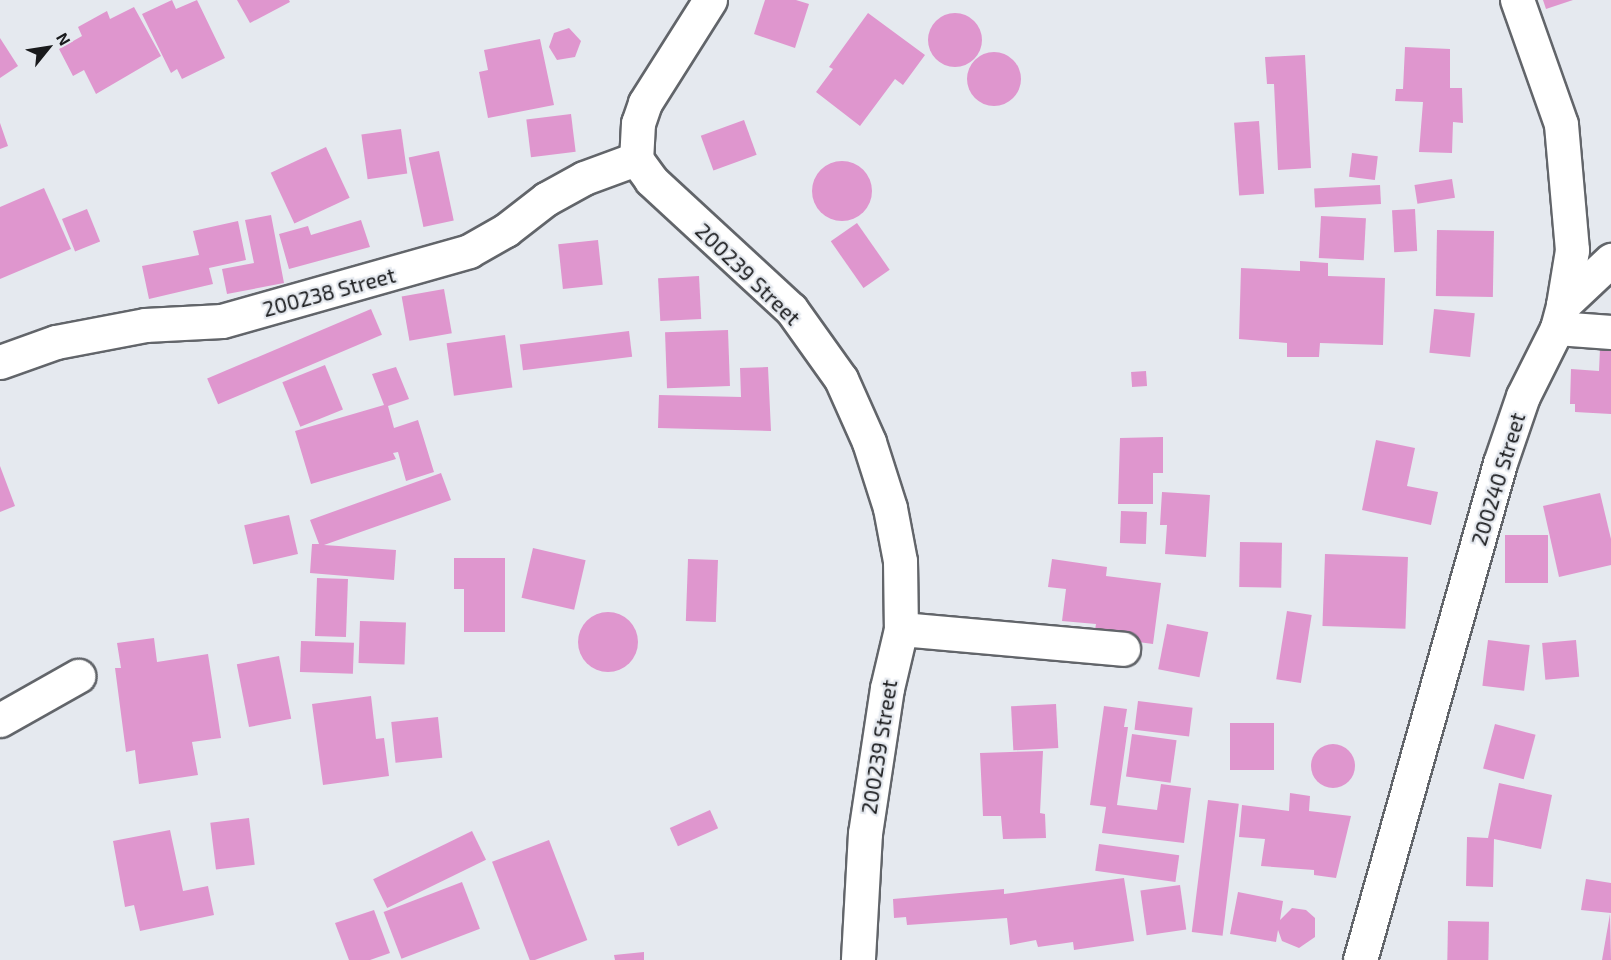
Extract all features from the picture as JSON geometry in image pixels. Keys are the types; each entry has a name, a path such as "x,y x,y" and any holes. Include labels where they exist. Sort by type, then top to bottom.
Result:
{"street":[{"path":"636,159 638,123 645,103 710,0"},
{"name":"200240 Street","path":"1360,960 1500,463 1523,396 1560,317 1572,250 1561,124 1517,0"},
{"name":"200238 Street","path":"0,362 56,342 89,335 145,325 222,321 426,265 469,251 506,230 546,199 584,178 636,159"},
{"name":"200239 Street","path":"636,159 651,180 791,309 841,379 869,442 890,508 900,561 901,629 887,688 865,833 858,960"},
{"path":"1611,260 1560,317 1611,332"},
{"path":"901,629 1123,649"},
{"path":"0,720 78,676"}],"building":[{"path":"172,0 176,9 197,0 225,58 182,79 177,69 171,73 142,14"},
{"path":"237,0 289,0 290,2 250,23"},
{"path":"765,0 796,0 809,4 795,48 754,34"},
{"path":"1543,0 1573,0 1546,9"},
{"path":"134,7 161,56 96,94 84,70 73,76 59,49 82,36 78,27 107,11 110,19"},
{"path":"868,13 925,55 903,85 895,79 860,126 816,92 833,69 829,67"},
{"path":"950,13 960,13 970,17 978,25 982,40 978,55 970,63 960,67 950,67 940,63 932,55 928,45 928,35 932,25 940,17"},
{"path":"569,28 581,41 575,57 557,60 549,47 554,33"},
{"path":"0,38 18,66 0,78"},
{"path":"540,39 554,105 488,118 479,72 488,70 484,50"},
{"path":"1405,47 1450,49 1450,88 1462,88 1463,123 1453,122 1452,153 1419,152 1423,102 1395,101 1396,89 1403,89"},
{"path":"989,52 999,52 1009,56 1017,64 1021,79 1017,94 1009,102 999,106 989,106 979,102 971,94 967,84 967,74 971,64 979,56"},
{"path":"1305,55 1311,168 1278,170 1274,84 1267,84 1265,57"},
{"path":"571,114 576,152 531,157 526,119"},
{"path":"744,120 757,155 713,171 701,136"},
{"path":"1259,121 1264,194 1239,196 1234,123"},
{"path":"0,123 8,146 0,149"},
{"path":"401,129 407,174 368,179 361,135"},
{"path":"326,147 350,198 294,224 271,173"},
{"path":"439,151 454,220 423,227 409,157"},
{"path":"1352,153 1378,156 1375,180 1349,177"},
{"path":"842,161 859,166 867,174 872,191 867,208 859,216 842,221 825,216 817,208 812,191 817,174 825,166"},
{"path":"1452,179 1455,198 1417,204 1414,185"},
{"path":"1380,185 1381,204 1315,207 1314,188"},
{"path":"44,188 71,249 0,279 0,207"},
{"path":"87,209 100,241 75,252 62,219"},
{"path":"1415,209 1417,251 1394,252 1392,210"},
{"path":"271,215 284,283 227,294 222,269 254,263 245,220"},
{"path":"1321,216 1366,218 1364,260 1319,258"},
{"path":"361,220 370,247 289,269 279,234 308,226 311,235"},
{"path":"238,221 246,260 209,268 213,284 149,299 142,266 199,255 193,231"},
{"path":"857,223 890,270 863,288 831,241"},
{"path":"1437,230 1494,231 1493,297 1436,296"},
{"path":"598,240 603,285 563,289 558,244"},
{"path":"1300,261 1328,263 1328,276 1385,278 1383,345 1320,343 1319,357 1287,357 1287,343 1239,339 1241,268 1300,271"},
{"path":"699,276 701,319 660,321 658,278"},
{"path":"444,289 452,333 409,341 402,296"},
{"path":"371,309 382,335 218,404 207,379"},
{"path":"1434,309 1475,313 1470,357 1429,353"},
{"path":"728,330 730,386 667,388 665,332"},
{"path":"629,331 632,357 523,370 520,344"},
{"path":"505,335 512,387 454,396 447,343"},
{"path":"1600,348 1611,349 1611,414 1575,412 1575,404 1570,404 1571,369 1599,371"},
{"path":"325,365 343,410 300,427 282,382"},
{"path":"396,367 409,399 388,406 394,428 418,420 434,472 406,481 398,452 393,453 396,459 311,484 295,431 384,405 372,374"},
{"path":"768,367 771,431 658,428 659,395 741,397 740,368"},
{"path":"1146,371 1147,386 1132,387 1131,372"},
{"path":"1163,437 1163,473 1153,473 1153,504 1118,504 1120,438"},
{"path":"1376,440 1415,448 1407,486 1438,492 1431,525 1362,510"},
{"path":"0,466 15,506 0,512"},
{"path":"441,473 451,500 324,545 396,550 394,580 310,573 312,544 319,544 310,520"},
{"path":"1162,492 1210,495 1206,557 1165,554 1167,525 1160,525"},
{"path":"1600,493 1611,539 1611,565 1559,577 1543,506"},
{"path":"1121,511 1147,512 1146,544 1120,543"},
{"path":"289,515 298,554 253,564 244,525"},
{"path":"1505,535 1548,535 1548,583 1505,583"},
{"path":"1240,542 1282,543 1281,588 1239,587"},
{"path":"533,548 586,560 574,610 522,598"},
{"path":"1325,554 1408,557 1405,629 1322,626"},
{"path":"454,558 505,558 505,632 464,632 464,589 454,589"},
{"path":"688,559 718,560 716,622 686,621"},
{"path":"1052,559 1107,567 1106,576 1161,583 1153,644 1094,636 1096,624 1062,621 1066,589 1048,587"},
{"path":"317,578 348,579 346,637 315,636"},
{"path":"1287,611 1312,615 1301,683 1276,679"},
{"path":"608,612 625,617 633,625 638,642 633,659 625,667 608,672 591,667 583,659 578,642 583,625 591,617"},
{"path":"360,621 406,623 405,665 359,663"},
{"path":"1167,624 1208,632 1199,677 1158,669"},
{"path":"154,638 157,662 208,654 221,738 192,742 198,775 139,784 135,750 126,752 115,668 121,668 117,643"},
{"path":"1488,640 1530,645 1524,691 1482,686"},
{"path":"1576,640 1579,677 1545,680 1542,643"},
{"path":"301,641 354,643 353,674 300,672"},
{"path":"279,656 291,719 249,727 237,664"},
{"path":"371,696 376,739 384,738 389,776 323,785 312,704"},
{"path":"1138,701 1193,708 1189,736 1134,730"},
{"path":"1056,704 1058,748 1013,750 1011,706"},
{"path":"1104,706 1127,709 1124,727 1128,727 1117,805 1157,810 1161,784 1191,788 1184,843 1102,833 1106,807 1090,805"},
{"path":"438,717 442,758 396,763 391,722"},
{"path":"1230,723 1274,723 1274,770 1230,770"},
{"path":"1495,724 1536,735 1524,779 1483,768"},
{"path":"1132,734 1177,740 1171,783 1126,777"},
{"path":"1333,744 1349,750 1355,766 1349,782 1333,788 1317,782 1311,766 1317,750"},
{"path":"1043,751 1040,813 1045,814 1046,838 1003,839 1001,816 983,816 980,753"},
{"path":"1499,783 1552,795 1541,849 1494,839 1493,887 1466,886 1467,837 1488,838"},
{"path":"1290,793 1310,796 1309,811 1351,816 1336,878 1314,875 1314,870 1261,866 1265,839 1239,837 1242,805 1289,811"},
{"path":"1208,800 1239,804 1223,936 1192,932"},
{"path":"710,810 718,828 678,846 670,828"},
{"path":"249,818 255,865 216,869 210,823"},
{"path":"170,830 183,891 208,886 214,915 140,931 134,905 125,907 113,841"},
{"path":"472,831 486,860 387,908 373,879"},
{"path":"549,840 587,940 530,960 492,862"},
{"path":"1099,844 1179,855 1175,882 1095,871"},
{"path":"1124,878 1134,941 1074,950 1073,942 1038,947 1036,940 1010,945 1007,918 907,925 906,917 894,918 893,899 1004,889 1004,894"},
{"path":"1586,879 1611,883 1611,913 1581,910"},
{"path":"462,882 480,929 401,959 384,912"},
{"path":"1180,885 1186,930 1147,935 1140,891"},
{"path":"1238,892 1283,901 1280,920 1292,908 1306,910 1315,918 1315,937 1299,948 1282,941 1278,930 1276,942 1230,934"},
{"path":"374,910 390,953 370,960 349,960 335,923"},
{"path":"1610,914 1611,960 1602,960"},
{"path":"1448,921 1489,922 1488,960 1447,960"},
{"path":"644,952 644,960 615,960 614,955"}]}
